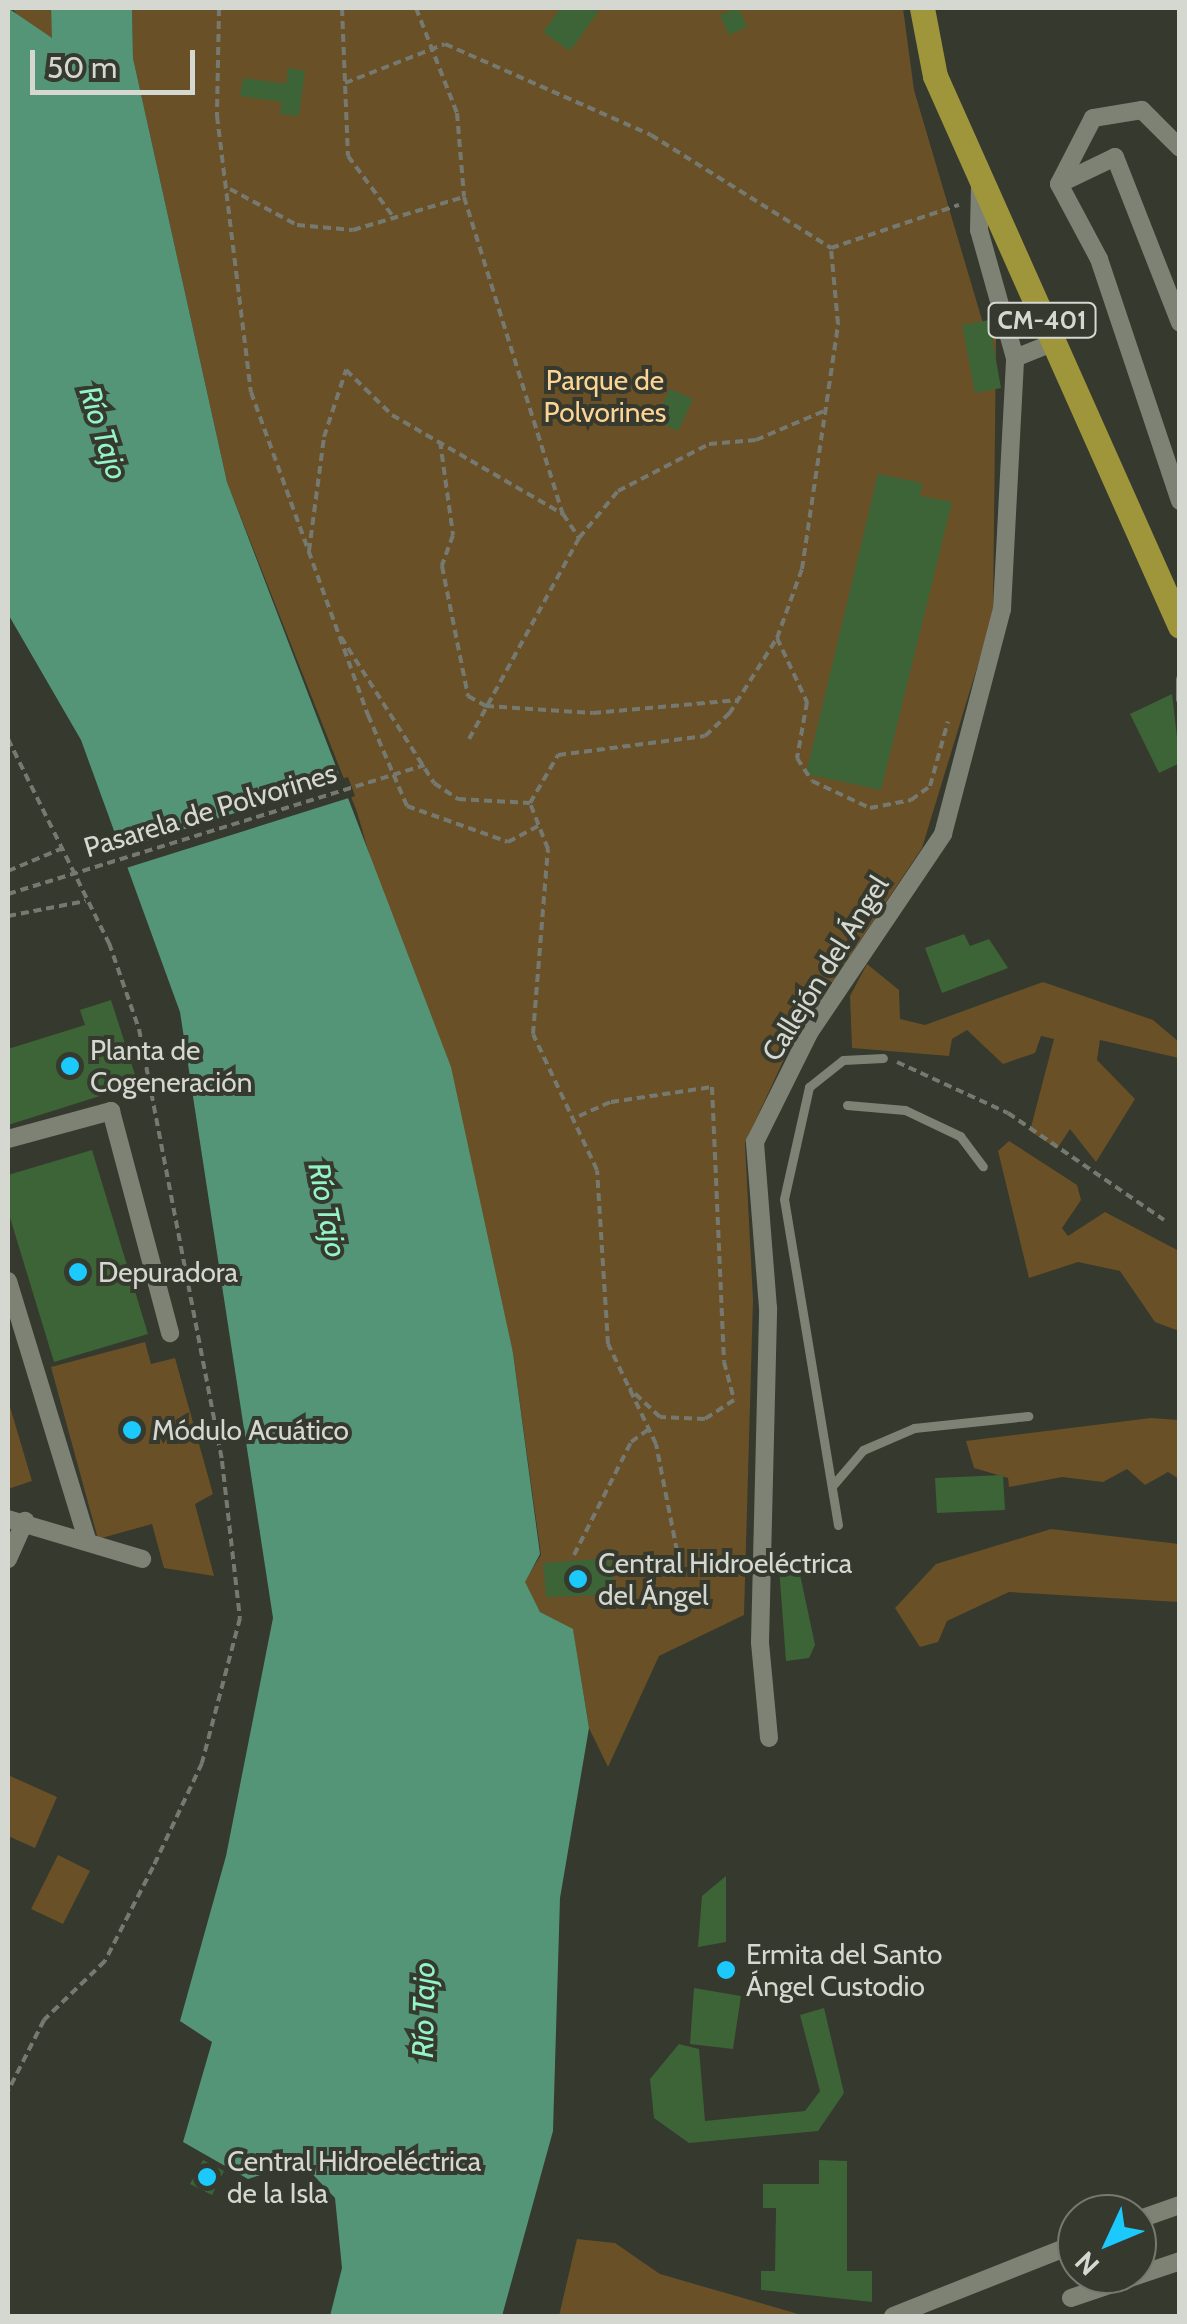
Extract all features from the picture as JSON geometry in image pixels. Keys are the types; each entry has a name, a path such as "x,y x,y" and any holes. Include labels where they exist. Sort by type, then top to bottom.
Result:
{"main road":[{"name":"CM-401","path":"922,8 934,76 1180,626"}],"street":[{"path":"1059,184 1092,118 1142,110 1180,148"},
{"path":"1059,184 1115,157 1180,322"},
{"name":"Callejón del Ángel","path":"770,1738 760,1642 768,1308 755,1142 810,1033 943,834 1002,609 1015,358 979,230 980,184"},
{"path":"1059,184 1099,259 1180,501"},
{"path":"1015,358 1052,343"},
{"path":"8,1138 111,1110 170,1334"},
{"path":"8,1281 87,1539"},
{"path":"8,1559 16,1520 142,1559"},
{"path":"893,2316 1057,2251"},
{"path":"1071,2298 1180,2261"}],"lane":[{"path":"1180,679 1180,699"},
{"path":"838,1525 786,1180 809,1087 843,1060 883,1058"},
{"path":"847,1105 905,1110 960,1136 983,1166"},
{"path":"833,1485 863,1450 914,1428 1028,1416"}],"path":[{"path":"219,8 214,76 230,189 235,309 251,392 338,633 407,806 508,842 538,826"},
{"path":"342,8 348,156 395,218"},
{"path":"416,8 456,113 464,197 563,514 580,538"},
{"path":"345,82 445,44 572,94 831,248 953,210 980,184"},
{"path":"230,189 297,224 352,230 464,197"},
{"path":"677,1551 648,1430 608,1344 597,1170 579,1116 533,1034 548,850 530,803 558,755 705,736 738,700 777,638 802,568 838,324 831,248"},
{"path":"309,551 324,437 346,370 392,416 440,440 494,481 563,514"},
{"path":"469,740 580,538 618,491 662,464 826,410"},
{"path":"440,440 453,535 442,566 468,696 486,706 592,714 738,700"},
{"path":"338,633 424,764 458,800 530,803"},
{"path":"777,638 807,702 797,758 812,782 870,808 912,800 930,786 948,722"},
{"path":"8,739 65,847 143,1048 222,1460 240,1618 202,1763 153,1867 105,1962 44,2020 8,2091"},
{"name":"Pasarela de Polvorines","path":"8,894 424,764"},
{"path":"8,871 65,847"},
{"path":"8,916 86,901"},
{"path":"883,1058 927,1068 1008,1113 1164,1220"},
{"path":"579,1116 611,1102 712,1087 724,1362 734,1400 705,1419 660,1417 624,1384"},
{"path":"574,1555 631,1442 648,1430"}],"green space":[{"path":"12,8 51,8 53,39 18,16"},
{"name":"Parque de Polvorines","path":"132,8 903,8 914,90 982,320 996,339 993,615 922,848 791,1044 745,1143 753,1300 744,1615 659,1656 608,1767 589,1728 573,1630 540,1612 524,1582 541,1555 513,1353 357,812 227,482 133,58"},
{"path":"867,964 899,990 900,1019 925,1025 1043,982 1153,1020 1179,1042 1179,1058 1100,1040 1097,1060 1135,1099 1096,1162 1070,1129 1057,1149 1030,1131 1054,1039 1041,1036 1035,1053 1003,1064 967,1030 952,1039 949,1056 852,1048 850,996"},
{"path":"1009,1141 1077,1185 1081,1200 1062,1228 1068,1236 1105,1212 1179,1251 1179,1331 1155,1322 1120,1271 1078,1262 1029,1278 998,1151"},
{"name":"Módulo Acuático","path":"145,1342 151,1364 175,1358 213,1494 195,1504 214,1576 164,1568 152,1524 98,1539 51,1367"},
{"path":"8,1400 32,1481 8,1489"},
{"path":"1151,1418 1179,1420 1179,1479 1168,1472 1145,1485 1127,1469 1103,1482 1062,1477 1009,1487 1008,1478 974,1468 966,1441"},
{"path":"1051,1529 1179,1544 1179,1602 1009,1592 947,1621 938,1642 920,1647 895,1608 936,1564"},
{"path":"8,1775 57,1797 35,1848 8,1836"},
{"path":"58,1855 90,1871 63,1924 31,1909"},
{"path":"577,2239 615,2243 660,2274 805,2316 559,2316"}],"water":[{"name":"Río Tajo","path":"8,8 52,38 51,8 132,8 133,58 227,482 451,1067 513,1353 540,1554 525,1582 540,1612 573,1629 589,1728 560,1898 553,2131 502,2316 330,2316 342,2268 335,2198 301,2162 248,2179 183,2142 212,2042 180,2021 226,1856 273,1618 180,1012 81,740 8,614"}],"pier":[{"path":"348,777 355,796 123,869 116,851"}],"building":[{"path":"561,8 601,8 570,51 543,32"},
{"path":"738,8 747,27 729,35 720,15"},
{"path":"288,68 305,71 299,116 280,114 282,102 240,96 243,78 286,84"},
{"path":"989,320 1001,388 975,393 962,325"},
{"path":"670,389 693,399 678,431 655,420"},
{"path":"878,474 922,483 920,496 952,502 881,790 806,774"},
{"path":"1172,694 1180,763 1159,773 1130,714"},
{"path":"964,934 970,946 989,939 1008,968 942,993 925,948"},
{"name":"Planta de Cogeneración","path":"111,1000 138,1084 8,1125 8,1049 85,1025 80,1010"},
{"name":"Depuradora","path":"92,1150 148,1334 54,1362 8,1211 8,1175"},
{"path":"1003,1475 1005,1510 937,1513 935,1478"},
{"name":"Central Hidroeléctrica del Ángel","path":"610,1558 615,1595 546,1597 543,1563"},
{"path":"798,1565 815,1645 809,1658 786,1661 779,1567"},
{"path":"726,1876 726,1942 698,1947 702,1896"},
{"path":"694,1988 741,1996 733,2049 690,2044"},
{"path":"824,2008 844,2093 818,2131 689,2143 654,2118 650,2079 679,2044 699,2049 705,2121 805,2111 820,2091 800,2015"},
{"name":"Central Hidroeléctrica de la Isla","path":"203,2160 224,2171 212,2195 190,2184"},
{"path":"819,2160 847,2161 847,2271 872,2271 872,2302 761,2290 761,2271 775,2271 776,2208 763,2208 763,2184 819,2184"}],"place":[{"name":"Planta de Cogeneración","path":"70,1066"},
{"name":"Depuradora","path":"78,1272"},
{"name":"Módulo Acuático","path":"132,1430"},
{"name":"Central Hidroeléctrica del Ángel","path":"578,1579"},
{"name":"Ermita del Santo Ángel Custodio","path":"726,1970"},
{"name":"Central Hidroeléctrica de la Isla","path":"207,2177"}]}
